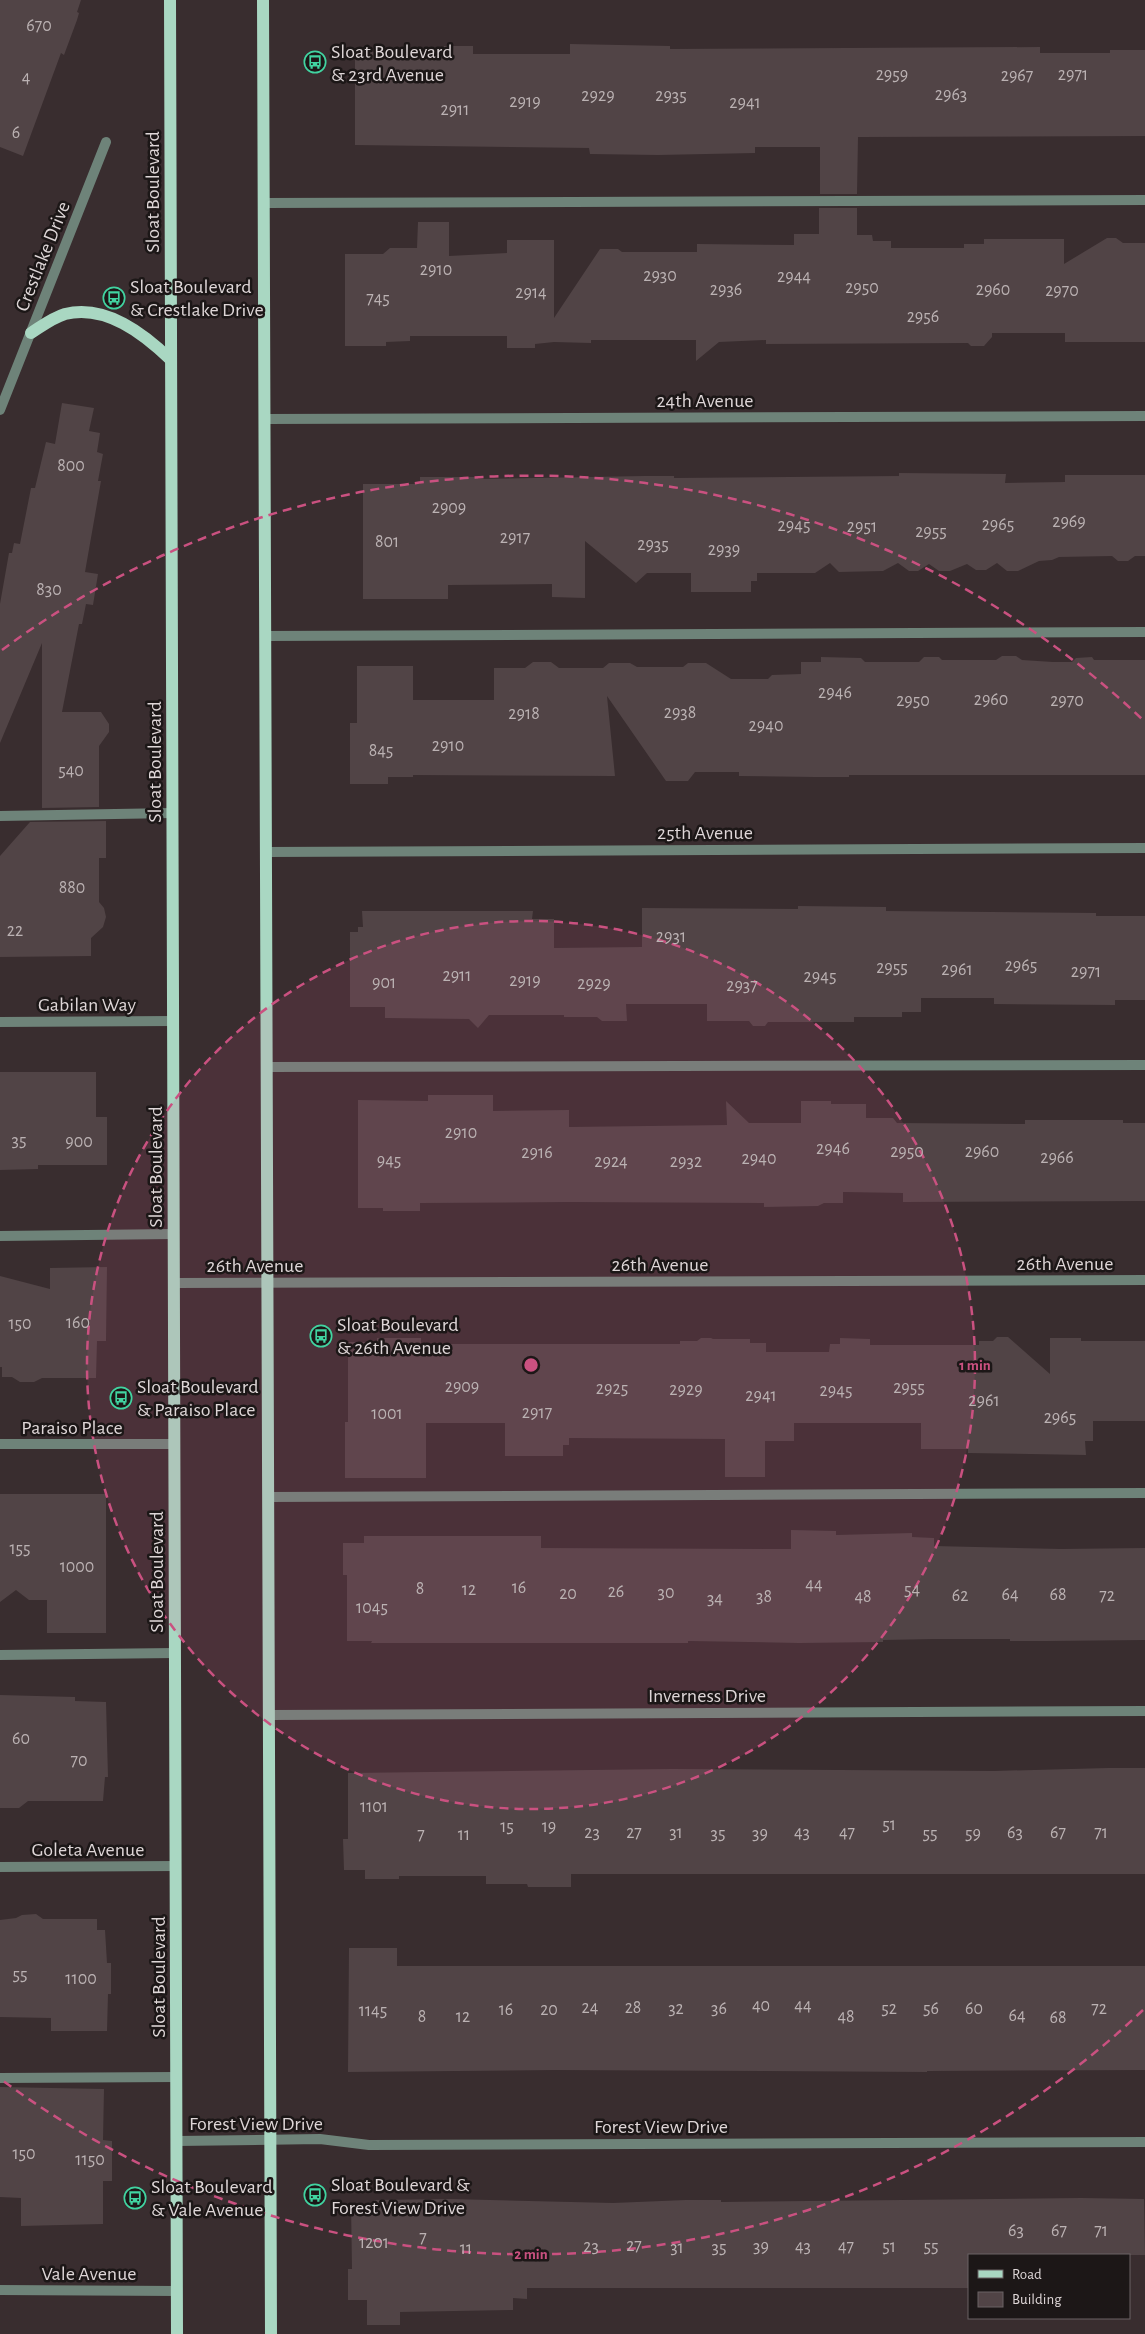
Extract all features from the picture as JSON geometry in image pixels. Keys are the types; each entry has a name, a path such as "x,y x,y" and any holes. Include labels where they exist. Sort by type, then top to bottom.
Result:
{"main road":[{"name":"Sloat Boulevard","path":"170,0 177,2334"},
{"path":"263,0 271,2334"},
{"path":"31,333 50,320 66,314 84,312 100,315 114,319 135,330 171,360"}],"street":[{"name":"Crestlake Drive","path":"0,410 106,142"},
{"path":"264,203 1145,200"},
{"name":"24th Avenue","path":"265,420 1145,416"},
{"path":"266,636 1145,632"},
{"path":"0,816 173,813"},
{"name":"25th Avenue","path":"266,852 1145,848"},
{"name":"Gabilan Way","path":"0,1022 173,1021"},
{"path":"267,1067 1145,1065"},
{"path":"0,1236 174,1234"},
{"name":"26th Avenue","path":"174,1283 1145,1280"},
{"name":"Paraiso Place","path":"0,1444 174,1444"},
{"path":"269,1497 1145,1493"},
{"path":"0,1655 175,1653"},
{"name":"Inverness Drive","path":"269,1715 1145,1711"},
{"name":"Goleta Avenue","path":"0,1867 176,1866"},
{"path":"0,2078 176,2077"},
{"name":"Forest View Drive","path":"177,2140 320,2139 369,2145 1145,2142"},
{"name":"Vale Avenue","path":"0,2290 177,2291"}],"building":[{"path":"0,0 81,0 77,12 79,13 77,20 64,55 61,53 23,156 0,147"},
{"path":"570,44 670,46 670,49 1040,47 1040,53 1110,53 1110,50 1145,50 1145,136 858,137 857,194 820,194 820,147 755,147 755,153 658,155 590,154 589,148 355,145 355,52 444,51 444,46 473,46 473,54 570,54"},
{"path":"819,208 857,208 857,235 872,235 873,241 891,241 891,248 964,248 964,244 984,244 984,239 1064,239 1064,264 1107,238 1116,238 1123,243 1145,243 1145,342 1065,342 1065,333 992,333 992,337 984,346 971,346 968,343 766,344 766,340 719,342 696,361 696,340 591,340 591,343 554,342 535,344 535,348 507,348 507,336 410,336 410,341 386,342 386,346 345,346 345,254 383,254 390,248 417,248 418,222 449,222 449,256 507,253 507,240 554,240 554,318 600,249 618,249 622,252 697,252 697,244 794,245 794,234 819,234"},
{"path":"62,403 94,408 89,431 100,433 97,452 103,454 98,481 101,481 85,572 98,574 93,605 86,604 82,624 79,624 62,712 101,712 109,724 109,732 99,746 99,807 42,808 42,643 0,743 0,604 9,553 12,553 14,543 20,544 31,488 35,488 46,442 55,444"},
{"path":"899,473 1006,474 1005,483 1065,482 1065,475 1145,475 1145,556 1135,556 1128,561 1118,561 1112,556 1059,557 1052,560 1039,561 1018,571 1007,571 997,563 986,570 976,570 967,564 950,571 939,571 929,564 918,571 909,571 898,563 883,571 839,572 830,563 815,573 757,573 757,581 751,581 751,592 691,592 691,573 647,573 636,583 585,541 585,598 552,597 552,584 448,585 448,599 363,599 363,484 420,484 420,477 478,477 478,479 674,476 674,478 899,476"},
{"path":"1002,656 1016,656 1022,660 1053,662 1072,662 1076,658 1092,657 1094,660 1145,660 1145,775 849,775 849,777 816,777 739,776 739,772 695,772 688,781 666,781 607,696 615,776 413,775 413,777 388,777 388,784 350,784 350,723 357,723 357,666 413,666 413,700 494,700 494,668 525,668 533,662 551,662 559,668 603,668 609,663 630,663 637,667 683,667 688,663 706,663 731,679 768,679 772,675 801,674 801,662 821,662 821,657 861,658 865,662 919,662 924,657 939,657 942,660 996,660"},
{"path":"106,821 106,858 99,858 99,902 104,908 106,917 103,927 91,938 91,956 0,957 0,856 30,822"},
{"path":"798,906 886,907 886,911 1096,913 1096,916 1145,916 1145,1000 1115,1000 1115,1005 994,1004 994,998 921,998 921,1012 902,1012 902,1017 854,1017 854,1022 768,1022 765,1026 753,1026 749,1021 707,1021 707,1004 626,1004 627,1021 602,1021 597,1017 564,1017 564,1015 489,1015 478,1028 469,1019 385,1018 385,1007 350,1007 350,932 358,932 358,927 363,927 362,911 533,911 532,919 554,919 554,948 642,947 642,908 798,909"},
{"path":"0,1072 96,1072 96,1117 107,1117 107,1165 38,1165 38,1169 0,1170"},
{"path":"428,1095 493,1095 493,1111 569,1110 569,1127 727,1125 726,1101 749,1123 801,1123 801,1101 831,1101 831,1104 866,1104 866,1118 893,1118 897,1123 1025,1124 1025,1120 1123,1120 1123,1123 1145,1123 1145,1201 903,1202 903,1193 843,1192 843,1203 824,1203 818,1206 764,1207 764,1203 569,1202 420,1203 420,1211 383,1211 383,1208 358,1208 358,1100 428,1101"},
{"path":"107,1267 106,1341 97,1341 96,1378 42,1378 34,1382 20,1382 12,1377 2,1377 2,1367 0,1367 0,1276 50,1289 50,1268"},
{"path":"997,1337 1008,1337 1050,1374 1050,1338 1081,1338 1081,1341 1145,1341 1145,1421 1093,1421 1093,1441 1085,1441 1086,1455 968,1453 968,1449 921,1449 921,1423 794,1423 794,1441 765,1441 765,1477 725,1477 725,1439 569,1438 569,1445 563,1445 563,1456 505,1456 505,1423 426,1423 426,1478 345,1478 345,1422 348,1422 348,1342 377,1342 377,1338 421,1338 421,1344 680,1344 680,1341 697,1341 701,1338 711,1338 750,1339 750,1343 766,1343 766,1352 829,1352 830,1344 840,1344 840,1338 870,1339 870,1345 979,1345 979,1341 993,1341"},
{"path":"0,1494 106,1494 106,1633 47,1633 47,1600 29,1600 16,1590 0,1602"},
{"path":"791,1530 836,1531 836,1535 912,1533 912,1537 934,1538 934,1546 1061,1549 1145,1548 1145,1640 1010,1641 1010,1639 934,1639 799,1643 688,1641 688,1643 371,1643 372,1641 347,1641 347,1575 343,1575 343,1543 364,1543 364,1536 541,1536 541,1548 791,1549"},
{"path":"0,1695 75,1697 75,1701 106,1702 108,1777 105,1777 103,1801 28,1801 19,1808 0,1808"},
{"path":"1145,1768 1145,1874 571,1874 571,1887 528,1887 527,1884 486,1884 486,1876 399,1876 399,1879 365,1879 365,1870 344,1870 343,1839 348,1839 348,1773 672,1769 994,1771"},
{"path":"36,1914 43,1919 97,1919 97,1930 105,1930 107,1963 111,1963 111,1994 108,1994 107,2031 51,2031 51,2018 0,2017 0,1920"},
{"path":"349,1948 397,1948 397,1966 1145,1966 1145,2070 348,2072"},
{"path":"0,2087 104,2089 103,2140 112,2141 112,2181 103,2181 103,2224 21,2226 21,2198 0,2197"},
{"path":"450,2199 613,2203 686,2200 721,2200 721,2202 1144,2199 1145,2255 968,2254 968,2288 527,2288 527,2299 513,2298 513,2310 400,2312 400,2325 367,2325 367,2300 348,2300 348,2269 352,2269 351,2204 374,2204 374,2200"}],"place":[{"name":"Sloat Boulevard & 23rd Avenue","path":"315,62"},
{"name":"Sloat Boulevard & Crestlake Drive","path":"114,298"},
{"name":"Sloat Boulevard & 26th Avenue","path":"321,1336"},
{"name":"Sloat Boulevard & Paraiso Place","path":"121,1398"},
{"name":"Sloat Boulevard & Forest View Drive","path":"315,2195"},
{"name":"Sloat Boulevard & Vale Avenue","path":"135,2198"}]}
